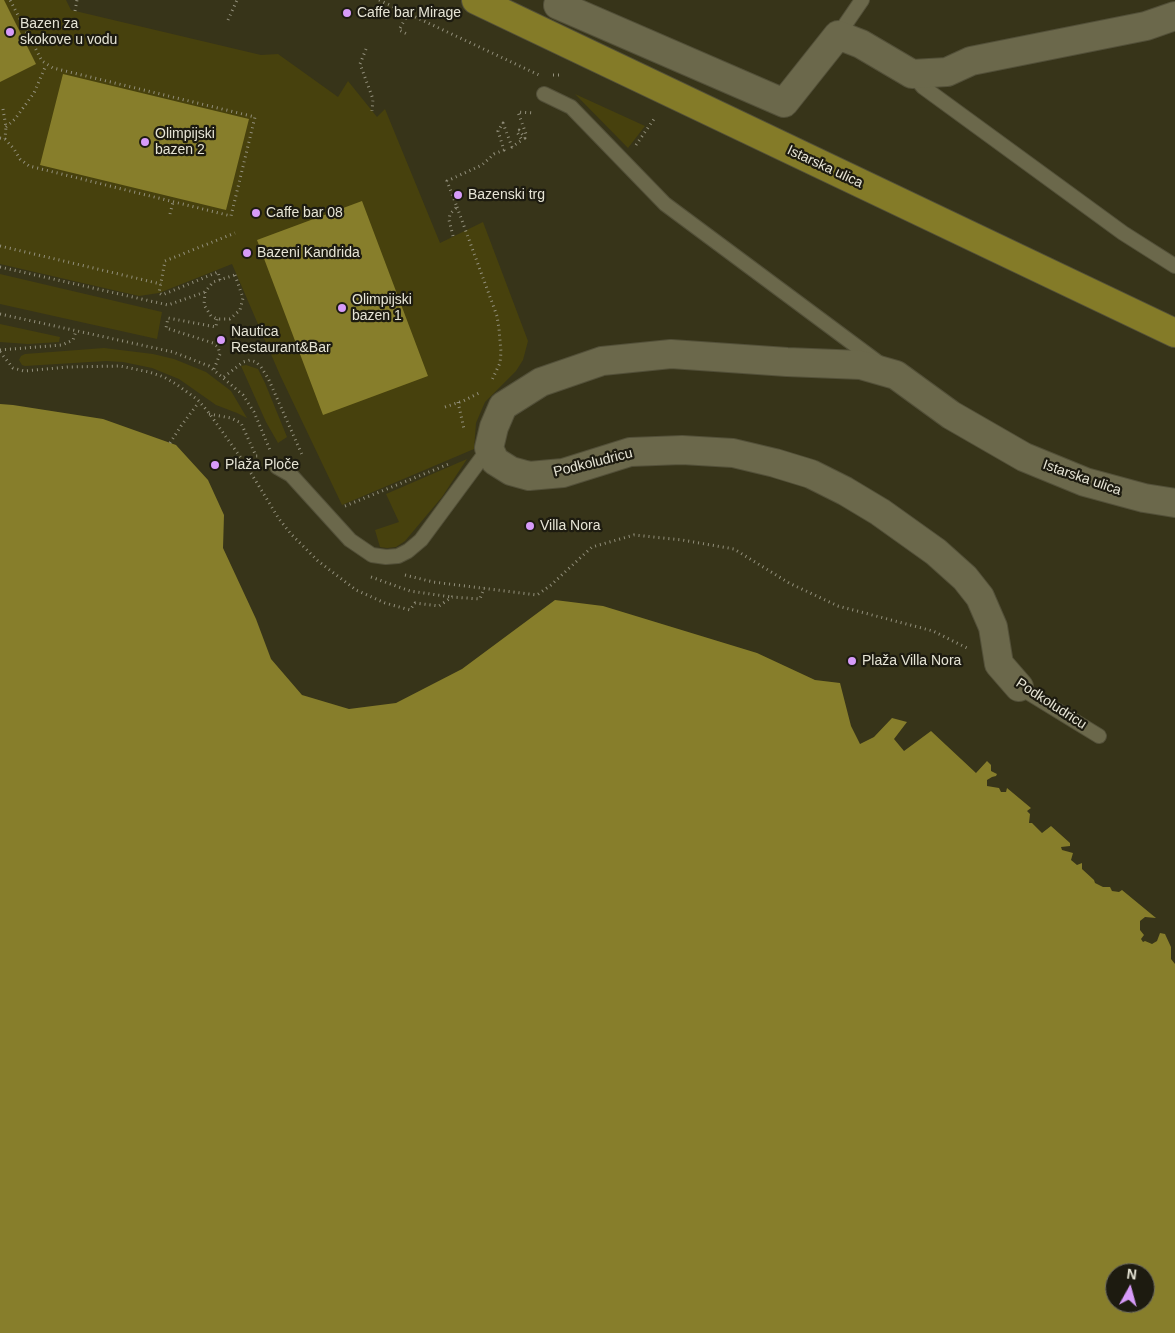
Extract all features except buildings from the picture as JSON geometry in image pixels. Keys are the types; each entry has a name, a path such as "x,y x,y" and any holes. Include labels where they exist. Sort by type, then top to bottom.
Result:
{"main road":[{"name":"Istarska ulica","path":"476,0 1175,333"}],"street":[{"path":"546,33 558,2 784,103 838,35 861,44 912,74 947,72 971,61 1146,26 1175,14 1164,0"},
{"path":"477,443 494,427 503,406 541,382 602,361 671,354 861,365 896,375"},
{"name":"Istarska ulica","path":"896,375 951,415 1024,457 1085,482 1144,498 1175,503"},
{"name":"Podkoludricu","path":"477,443 495,461 511,471 529,476 563,473 630,452 682,450 733,453 811,474 845,491 880,512 936,552 965,578 980,597 993,627 998,664 1019,687"}],"lane":[{"path":"838,35 862,0"},
{"path":"912,74 923,87 1123,232 1175,266"},
{"name":"Istarska ulica","path":"544,94 571,107 665,204 896,375"},
{"path":"277,467 286,471 357,546 372,555 380,557 398,556 408,551 421,540 477,443"},
{"name":"Podkoludricu","path":"1019,687 1099,736"}],"path":[{"path":"0,138 5,139 20,159 29,166 231,216 254,117 46,65 42,61 10,0"},
{"path":"76,0 76,11"},
{"path":"228,20 237,0"},
{"path":"380,0 540,76 562,75"},
{"path":"408,14 399,30 409,35"},
{"path":"366,50 360,64 373,99 372,111"},
{"path":"6,127 15,119 34,93 46,65"},
{"path":"3,109 6,127 5,139"},
{"path":"491,382 500,357 501,340 497,316 447,181 482,165 494,154 504,150 498,131 503,124 512,147 522,140 517,132 519,130 525,138 526,134 518,112 544,113"},
{"path":"637,143 654,118"},
{"path":"170,214 173,202"},
{"path":"453,236 449,220 450,214 457,207"},
{"path":"220,280 218,272 162,295 159,292 165,261 235,233"},
{"path":"0,246 161,284"},
{"path":"0,267 168,305 205,292"},
{"path":"234,275 243,298 240,310 230,319 217,319 206,311 203,298 205,292 214,282 220,280 234,275"},
{"path":"0,314 173,352 200,361 224,377 249,403 277,467"},
{"path":"214,370 219,359 220,350 218,347 213,343 166,328 168,318 216,327 217,319"},
{"path":"0,351 62,345 73,340 76,331"},
{"path":"0,351 13,368 24,371 103,365 142,370 164,377 199,402 246,465 279,519 318,562 342,581 356,590 385,603 410,610 415,603 439,606 452,597"},
{"path":"224,377 243,362 250,360 256,362 261,368 268,378 308,469 308,476 302,488"},
{"path":"445,407 479,393 485,388"},
{"path":"170,443 199,402"},
{"path":"458,402 463,417 477,443"},
{"path":"209,414 231,418 240,422 256,456"},
{"path":"357,501 454,462"},
{"path":"433,582 537,595 551,585 592,547 634,535 682,540 734,549 789,583 838,606 933,631 998,664"},
{"path":"365,573 384,583 404,590 452,597 480,599 484,588"}],"shaded area":[{"name":"Bazeni Kandrida","path":"0,0 66,0 71,10 261,55 278,54 338,97 348,81 377,117 385,109 440,243 483,222 528,341 523,360 516,371 485,402 476,423 474,449 342,505 280,375 232,264 159,293 139,296 0,264"},
{"name":"Bazen za skokove u vodu","path":"0,0 4,0 36,64 0,82"},
{"name":"Olimpijski bazen 2","path":"63,74 249,119 226,210 40,165"},
{"path":"575,94 645,126 628,148"},
{"name":"Olimpijski bazen 1","path":"362,201 428,376 323,415 257,240"},
{"path":"0,274 162,312 157,339 0,304"},
{"path":"0,324 60,337 59,342 28,344 0,342"},
{"path":"104,348 153,354 174,359 206,372 231,391 247,418 216,405 179,379 152,368 123,362 106,361 25,366 19,360 25,354"},
{"path":"246,365 258,369 265,383 287,437 278,443 266,422 241,366"},
{"path":"0,404 103,419 176,445 208,480 224,515 223,548 256,619 271,659 302,695 349,709 396,703 462,669 555,600 603,606 757,653 815,680 840,683 851,726 860,744 874,737 892,718 907,722 894,739 904,751 931,731 976,773 987,761 991,765 991,771 997,774 987,780 987,786 999,788 1001,792 1006,792 1007,788 1031,808 1027,811 1030,814 1029,823 1032,823 1042,833 1051,826 1070,843 1070,846 1061,847 1062,850 1073,853 1071,860 1077,865 1082,863 1082,869 1095,883 1103,887 1110,887 1112,891 1119,892 1122,890 1156,918 1145,917 1140,921 1140,930 1144,935 1141,939 1143,942 1152,944 1157,941 1160,933 1165,934 1171,947 1171,959 1175,964 1175,1333 0,1333"},
{"path":"467,459 442,497 405,541 396,547 380,547 375,530 399,522 386,494"}],"place":[{"name":"Caffe bar Mirage","path":"347,13"},
{"name":"Bazen za skokove u vodu","path":"10,32"},
{"name":"Olimpijski bazen 2","path":"145,142"},
{"name":"Bazenski trg","path":"458,195"},
{"name":"Caffe bar 08","path":"256,213"},
{"name":"Bazeni Kandrida","path":"247,253"},
{"name":"Olimpijski bazen 1","path":"342,308"},
{"name":"Nautica Restaurant&Bar","path":"221,340"},
{"name":"Plaža Ploče","path":"215,465"},
{"name":"Villa Nora","path":"530,526"},
{"name":"Plaža Villa Nora","path":"852,661"}]}
